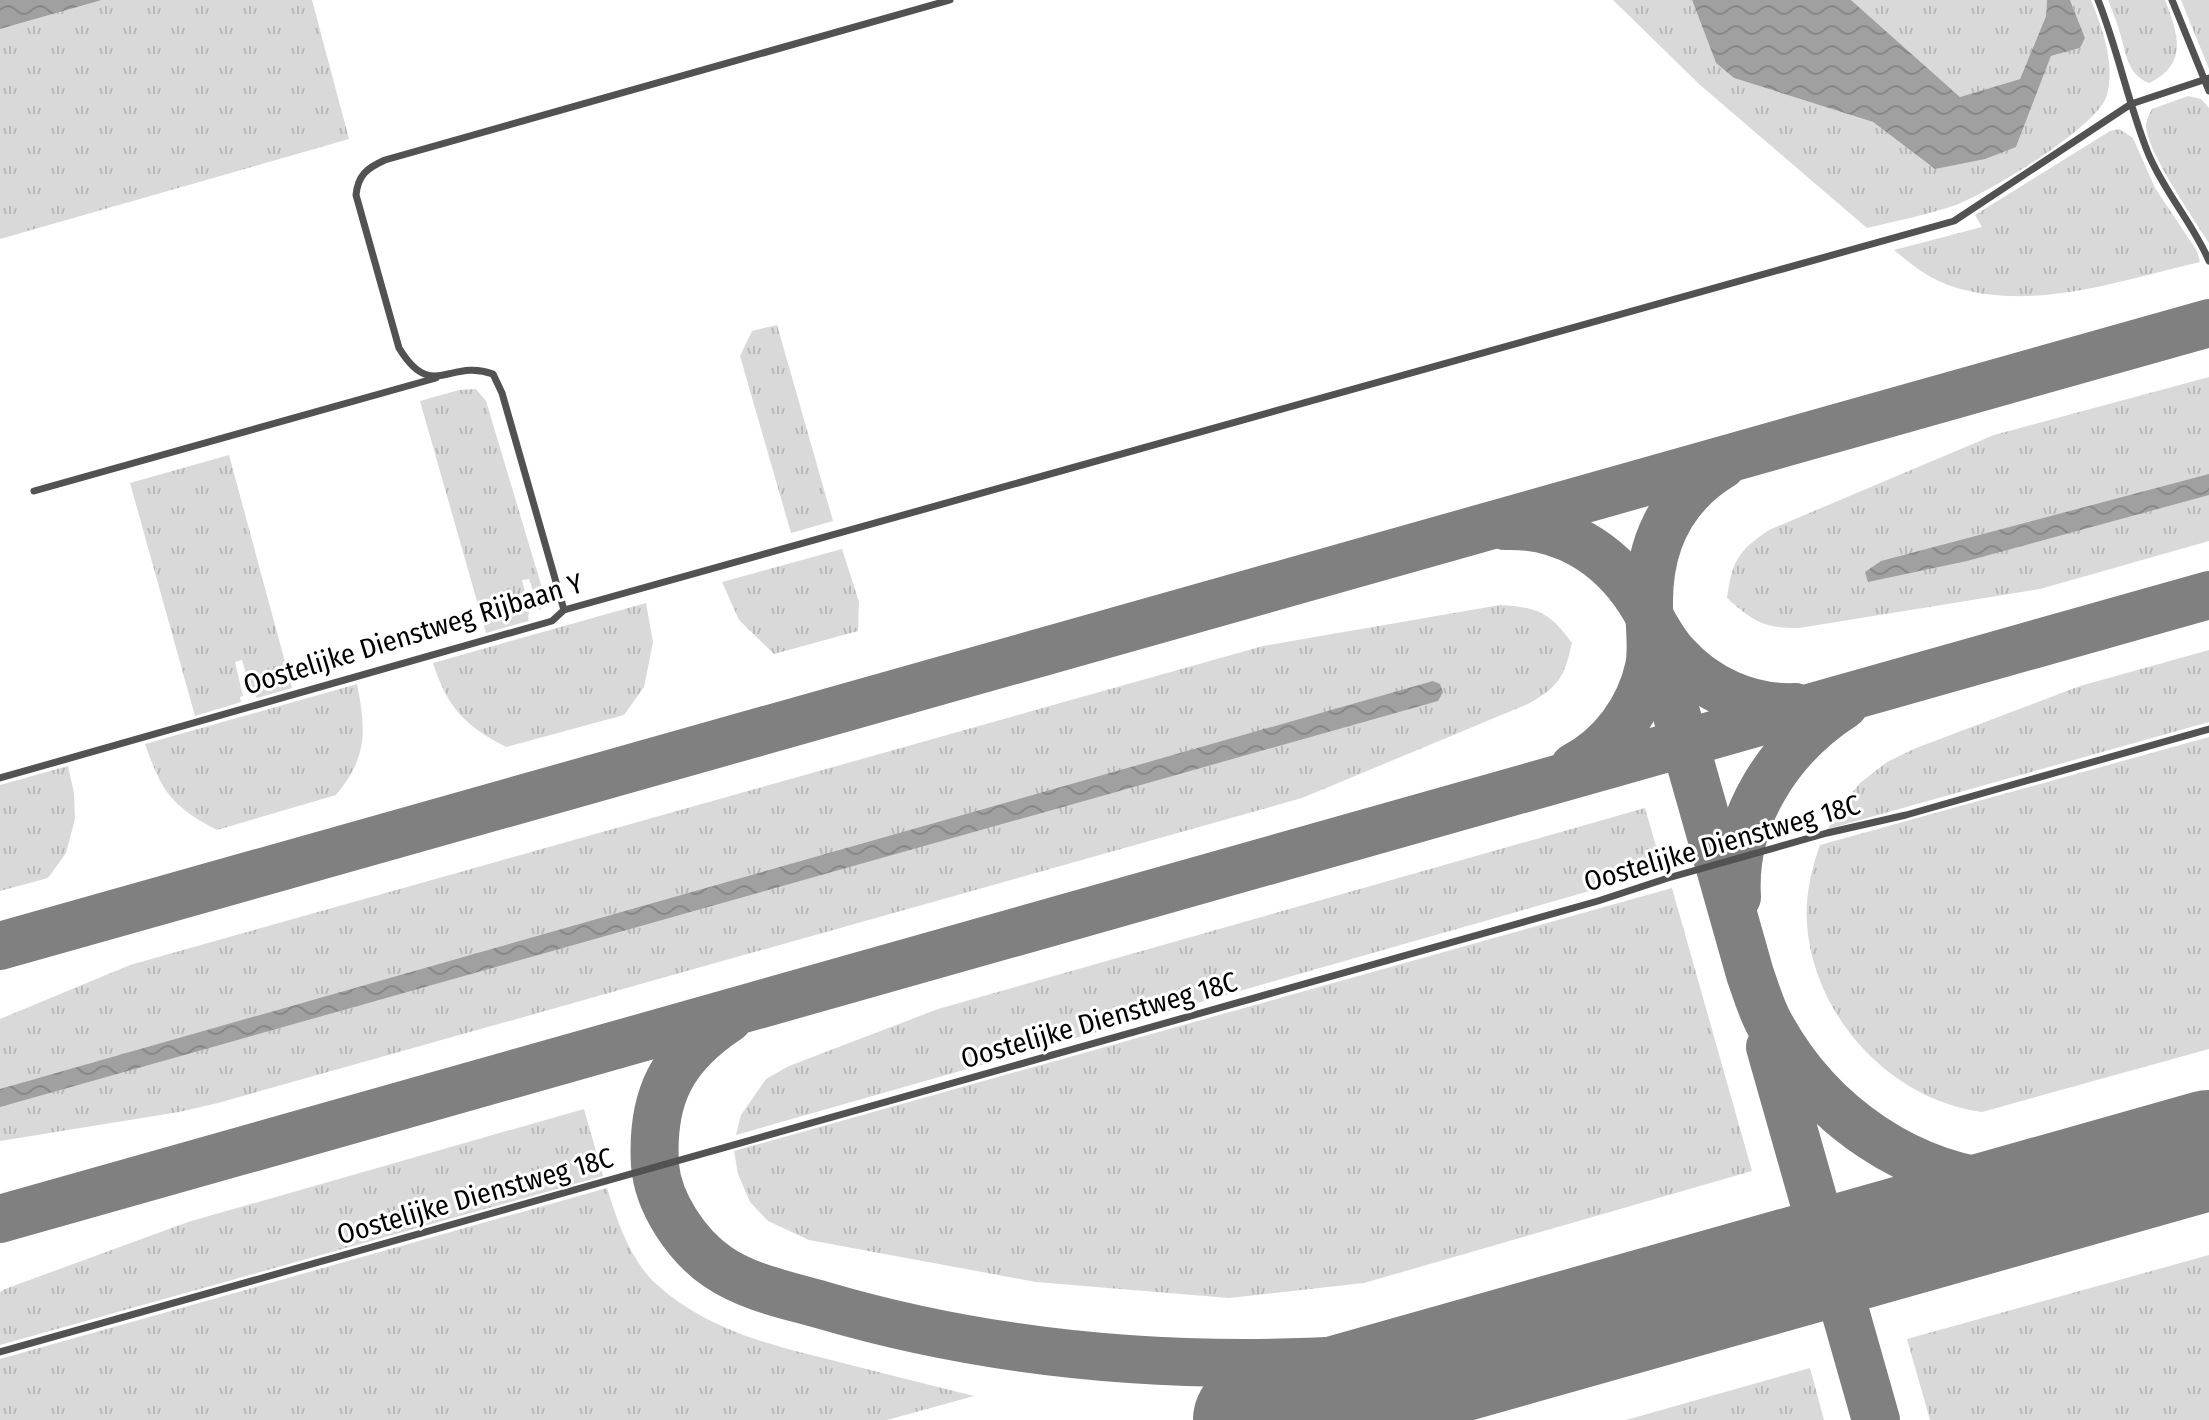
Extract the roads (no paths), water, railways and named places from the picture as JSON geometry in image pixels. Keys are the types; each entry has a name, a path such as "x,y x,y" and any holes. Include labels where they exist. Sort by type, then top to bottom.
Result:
{"lane":[{"path":"438,378 421,374 410,366 399,348 356,195 357,182 367,168 950,0"},
{"path":"2098,0 2114,40 2122,80 2162,184 2209,261"},
{"path":"2172,0 2209,91"},
{"name":"Oostelijke Dienstweg Rijbaan Y","path":"0,778 552,621 564,610 1954,221 2131,104 2206,78"},
{"path":"34,491 463,370 478,369 493,374 502,393 564,610"},
{"name":"Oostelijke Dienstweg 18C","path":"0,1352 1583,906 1813,837 1906,815 2209,729"}],"water":[{"path":"0,0 102,0 0,29"},
{"path":"1692,0 1851,0 1960,97 2020,79 2046,16 2047,0 2070,0 2085,38 2080,48 2051,56 2016,147 1985,159 1935,169 1873,122 1734,78 1716,63"},
{"path":"2209,474 2209,495 1967,561 1868,582 1865,572 1881,561"},
{"path":"1433,681 1440,684 1443,692 1438,701 0,1107 0,1089"}]}
